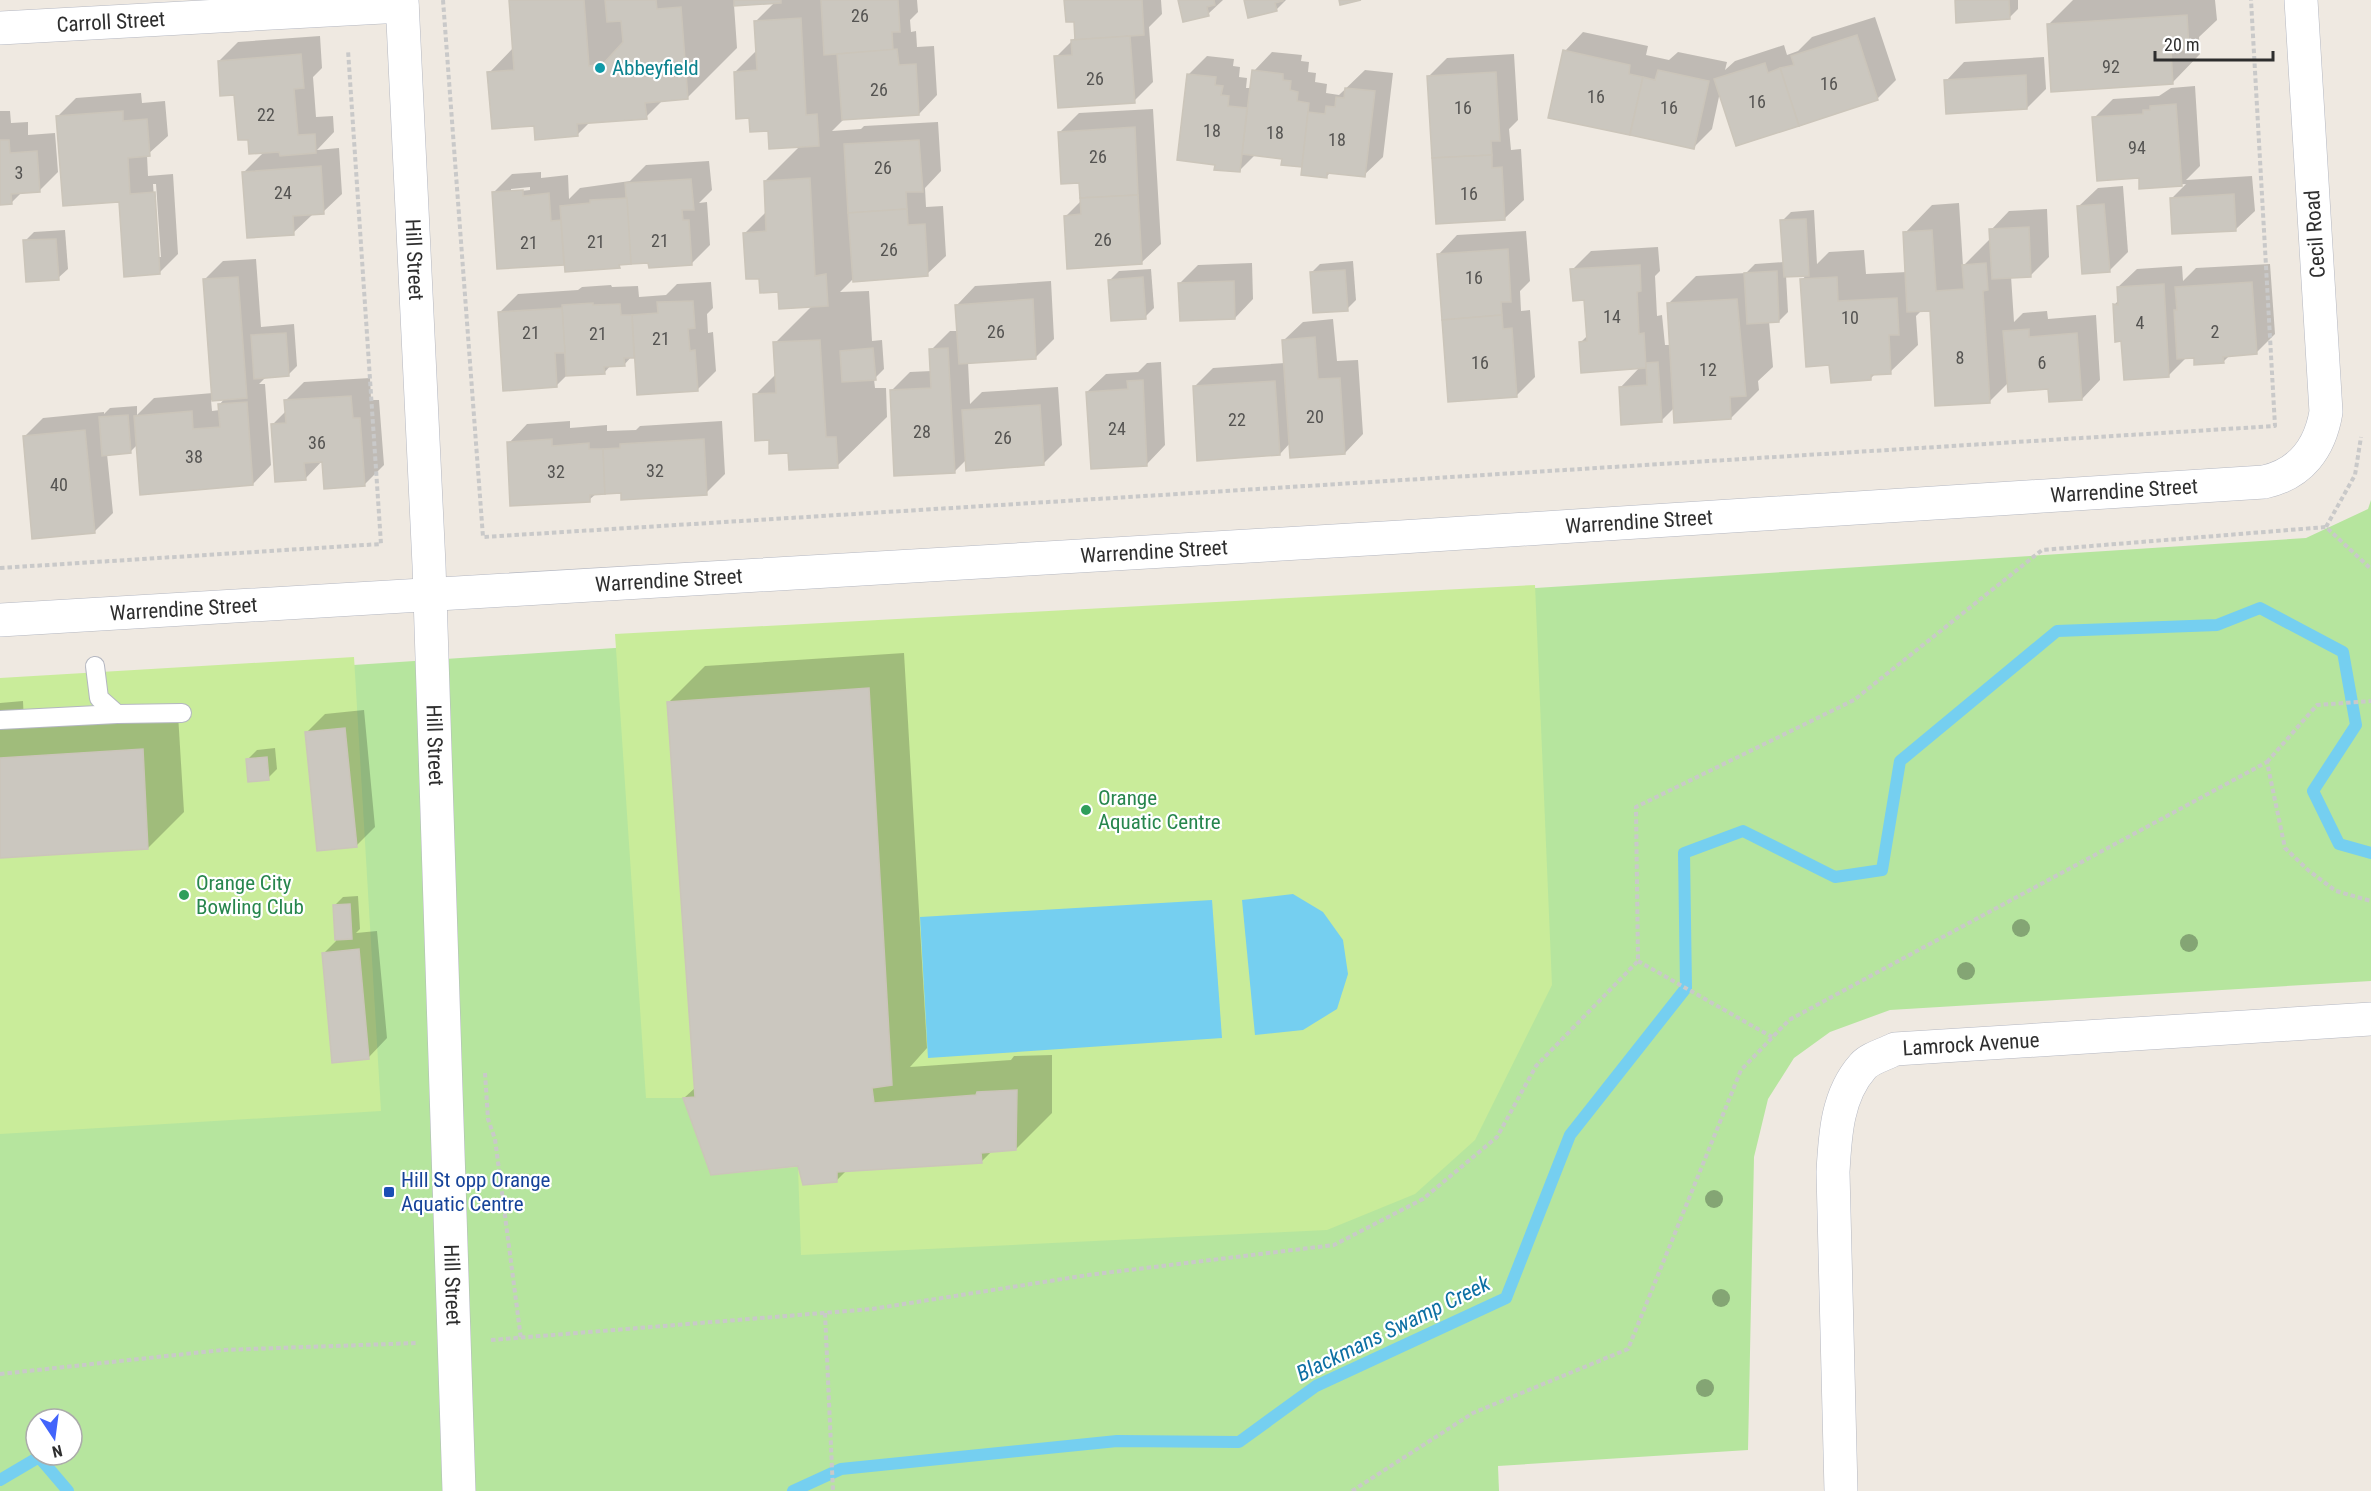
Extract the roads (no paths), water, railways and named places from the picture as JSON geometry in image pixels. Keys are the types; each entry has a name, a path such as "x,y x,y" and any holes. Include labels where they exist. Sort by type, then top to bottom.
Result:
{"street":[{"name":"Cecil Road","path":"2301,0 2326,412 2323,430 2314,449 2304,462"},
{"name":"Carroll Street","path":"0,28 402,3"},
{"name":"Hill Street","path":"402,3 430,595 459,1491"},
{"name":"Warrendine Street","path":"0,620 1401,537 2264,482 2290,473 2304,462"},
{"name":"Lamrock Avenue","path":"1841,1491 1833,1172 1836,1126 1846,1092 1864,1065 1895,1049 2371,1019"}],"lane":[{"path":"95,666 99,698 117,714"},
{"path":"0,720 182,713"}],"water":[{"path":"1293,894 1323,912 1343,940 1348,974 1337,1009 1303,1030 1255,1035 1242,900"},
{"path":"1212,900 1222,1038 928,1058 920,917"}],"waterway":[{"name":"Blackmans Swamp Creek","path":"793,1491 841,1469 1117,1441 1239,1442 1316,1386 1506,1298 1570,1135 1686,988 1684,853 1743,831 1835,877 1882,870 1900,761 2057,631 2217,625 2260,608 2343,652 2356,725 2313,791 2339,844 2371,853"},
{"name":"Blackmans Swamp Creek","path":"0,1480 39,1457 68,1491"}],"place":[{"name":"Abbeyfield","path":"600,68"},
{"name":"Orange Aquatic Centre","path":"1086,810"},
{"name":"Orange City Bowling Club","path":"184,895"},
{"name":"Hill St opp Orange Aquatic Centre","path":"389,1192"}]}
